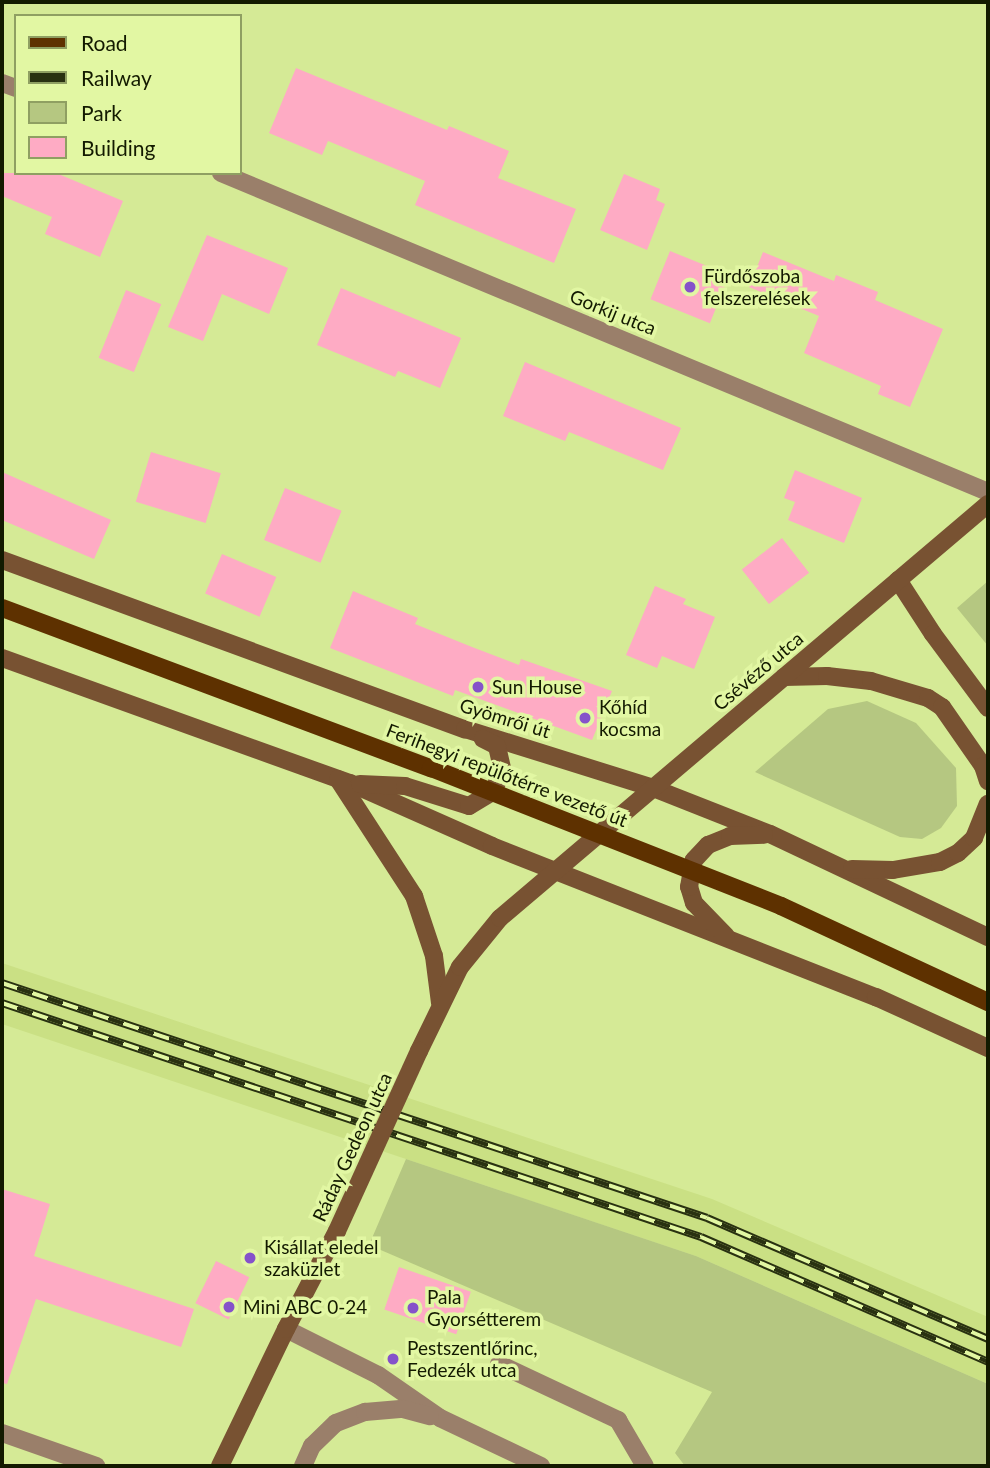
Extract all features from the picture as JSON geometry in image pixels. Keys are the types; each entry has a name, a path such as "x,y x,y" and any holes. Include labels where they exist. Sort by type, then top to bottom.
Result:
{"main road":[{"name":"Ferihegyi repülőtérre vezető út","path":"2,608 431,768 781,906 988,1002"}],"street":[{"name":"Gorkij utca","path":"226,175 988,492"},
{"name":"Csévéző utca","path":"555,870 988,503"},
{"name":"Gyömrői út","path":"2,560 465,729 653,788 770,834 988,937"},
{"path":"898,580 933,634 988,708"},
{"path":"2,657 344,781 492,846 876,997 988,1048"},
{"path":"784,677 827,676 872,681 928,698 942,707 983,766 988,781"},
{"path":"344,781 405,786 469,806 494,791 502,768 497,746 465,729"},
{"path":"344,781 414,896 435,956 440,1003"},
{"path":"846,868 893,870 940,862 958,853 974,838 988,804"},
{"path":"731,941 694,903 689,887 694,860 708,845 730,836 770,834"},
{"name":"Ráday Gedeon utca","path":"220,1466 337,1231 440,1003 460,967 484,936 555,870"},
{"path":"286,1329 368,1369 440,1418 541,1466"},
{"path":"499,1364 618,1420 645,1466"},
{"path":"303,1466 312,1446 337,1423 365,1412 403,1409 440,1418"},
{"path":"2,1433 96,1466"}],"shaded area":[{"path":"2,963 712,1199 988,1317 988,1384 696,1256 2,1024"}],"green space":[{"path":"988,581 988,646 957,608"},
{"path":"867,701 916,723 956,768 957,806 941,828 922,839 900,837 755,772 828,709"},
{"path":"406,1159 696,1256 988,1384 988,1466 685,1466 675,1453 712,1392 369,1245"}],"building":[{"path":"296,68 447,130 449,126 509,151 498,178 576,209 554,263 415,205 425,181 328,141 322,155 269,133"},
{"path":"2,173 14,173 61,175 123,201 100,257 45,234 52,217 2,196"},
{"path":"624,174 660,189 656,200 665,204 647,250 600,230"},
{"path":"207,235 288,268 269,314 222,294 203,341 168,327"},
{"name":"Fürdőszoba felszerelések","path":"670,251 729,275 710,323 651,299"},
{"path":"763,252 834,281 836,275 878,292 875,300 943,329 910,407 878,394 881,386 804,353 819,316 749,287"},
{"path":"341,288 461,338 440,388 398,371 395,377 317,345"},
{"path":"126,290 161,304 134,372 99,358"},
{"path":"525,362 681,428 663,470 569,432 565,441 503,416"},
{"path":"151,452 221,473 206,523 136,502"},
{"path":"795,470 862,498 844,543 788,520 795,502 784,498"},
{"path":"2,472 111,520 94,559 2,520"},
{"path":"285,488 342,511 321,563 264,540"},
{"path":"782,538 809,573 769,604 742,569"},
{"path":"222,554 276,577 260,617 205,594"},
{"path":"655,586 686,599 683,604 715,617 694,669 662,656 657,668 626,655"},
{"path":"353,591 418,618 415,624 472,647 519,665 521,659 612,691 592,740 455,690 453,696 330,648"},
{"path":"2,1189 50,1204 34,1256 194,1309 181,1347 36,1299 7,1384 2,1383"},
{"path":"216,1261 249,1277 229,1319 195,1303"},
{"path":"399,1267 471,1292 456,1334 384,1310"}],"railway":[{"path":"2,983 707,1218 988,1339"},
{"path":"2,1003 701,1237 988,1362"}],"place":[{"name":"Fürdőszoba felszerelések","path":"690,287"},
{"name":"Sun House","path":"478,687"},
{"name":"Kőhíd kocsma","path":"585,718"},
{"name":"Kisállat eledel szaküzlet","path":"250,1258"},
{"name":"Mini ABC 0-24","path":"229,1307"},
{"name":"Pala Gyorsétterem","path":"413,1308"},
{"name":"Pestszentlőrinc, Fedezék utca","path":"393,1359"}]}
